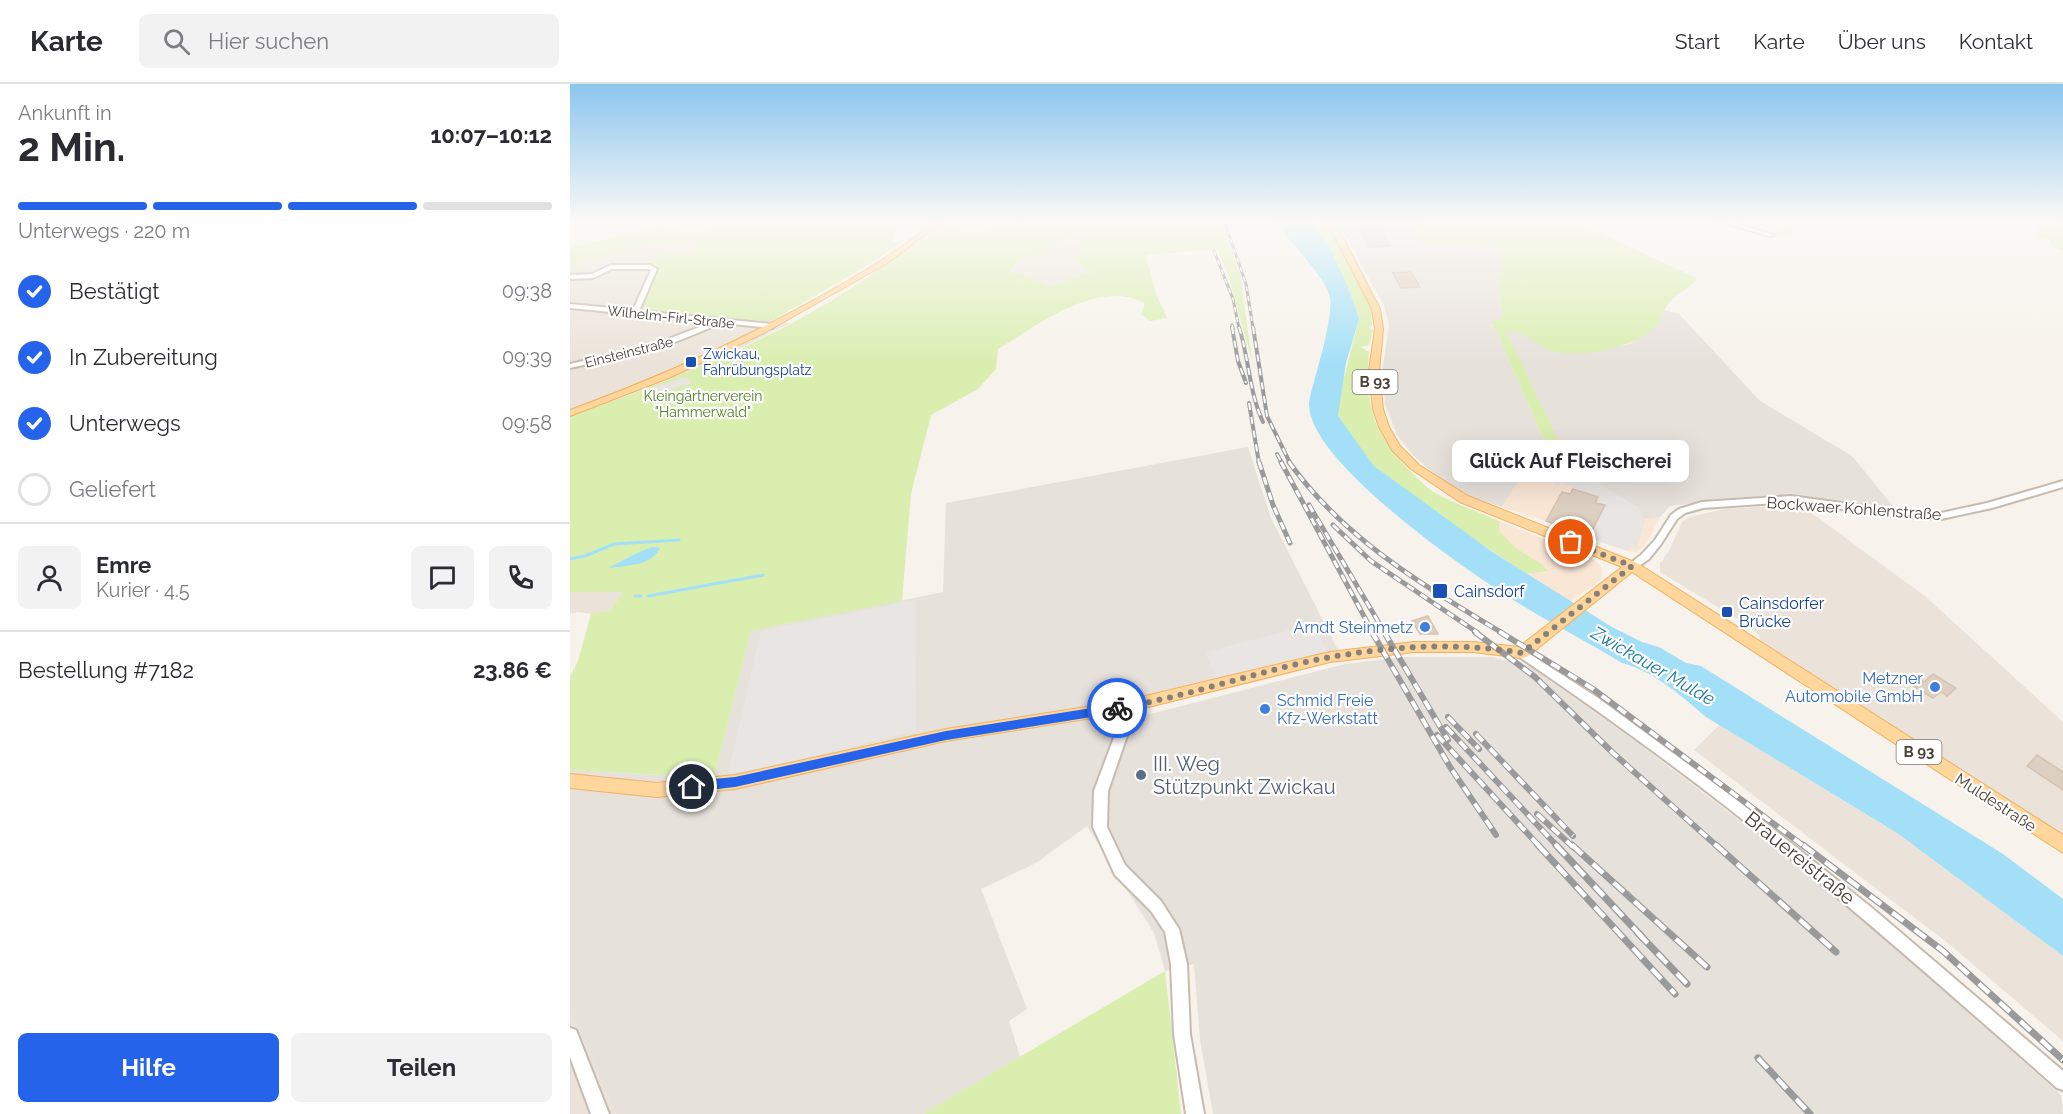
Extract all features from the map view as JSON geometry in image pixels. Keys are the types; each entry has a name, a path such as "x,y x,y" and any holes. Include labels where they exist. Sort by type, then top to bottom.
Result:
{"main road":[{"path":"570,413 674,374 772,326 873,268"},
{"name":"Muldestraße","path":"1355,268 1376,309 1379,329 1374,371 1375,390 1384,427 1396,448 1415,467 1464,499 1632,566 2063,845"},
{"path":"570,781 657,790 735,782 946,735 1124,707 1330,657 1404,648 1473,647 1522,653 1632,566"}],"street":[{"path":"570,277 593,276 609,268"},
{"path":"635,313 654,269 652,268"},
{"name":"Wilhelm-Firl-Straße","path":"570,306 772,326"},
{"name":"Einsteinstraße","path":"570,366 595,362 679,339 720,322"},
{"path":"570,375 595,362"},
{"name":"Bockwaer Kohlenstraße","path":"1632,566 1645,557 1658,542 1674,517 1682,511 1702,505 1791,499 1892,513 1941,516 1989,506 2063,484"},
{"name":"Brauereistraße","path":"1522,653 1640,732 1797,853 1889,929 2063,1082"},
{"path":"1124,707 1124,727 1101,791 1100,827 1120,870 1156,906 1172,929 1179,964 1182,1034 1195,1114"},
{"path":"570,1036 600,1114"}],"shaded area":[{"path":"570,268 657,268 648,288 728,321 790,323 705,366 570,416"},
{"path":"1014,268 1092,268 1097,272 1086,273 1049,287 1033,278 1009,270"},
{"path":"1363,268 1503,268 1497,278 1503,316 1490,324 1496,331 1556,467 1533,472 1514,487 1502,507 1472,497 1440,479 1413,455 1397,435 1385,404 1382,372 1389,325 1384,306"},
{"path":"1663,310 1679,314 1760,401 1852,456 1897,511 1799,497 1747,497 1670,506 1660,517 1644,519 1638,508 1571,467 1505,331 1515,330 1555,352 1598,351 1630,344 1656,326"},
{"path":"686,377 692,383 651,396 646,390"},
{"path":"1248,447 1271,518 1338,650 1132,698 1146,715 1345,664 1405,657 1493,657 1529,666 1635,741 1831,890 2061,1095 2063,1114 1213,1114 1200,1040 1194,964 1165,971 1154,933 1087,826 1036,863 981,889 1027,1009 1009,1021 1020,1057 923,1114 616,1114 570,1012 570,770 714,778 751,631 943,592 946,503"},
{"path":"1556,467 1571,467 1644,519 1660,517 1647,543 1637,552 1628,551 1590,538 1590,535 1502,507 1514,487 1533,472"},
{"path":"1556,467 1571,467 1638,508 1645,520 1637,548 1629,547 1628,551 1590,538 1604,505 1595,503 1598,497 1562,483 1557,485 1533,472"},
{"path":"1802,506 1926,597 2063,722 2063,835 1760,640 1759,635 1747,625 1660,572 1660,563 1669,551 1682,522 1689,517 1725,509"},
{"path":"1499,521 1591,558 1601,566 1602,576 1599,581 1570,602 1526,574 1547,571 1543,565 1516,548 1498,531"},
{"path":"570,592 623,592 611,610 591,614 578,612 570,614"},
{"path":"915,600 916,731 754,770 728,774 761,631"},
{"path":"1313,624 1327,652 1215,678 1206,652"},
{"path":"1719,725 1897,833 2063,956 2063,1041 1949,944 1694,750"},
{"path":"570,1012 616,1114 570,1114"}],"green space":[{"path":"658,268 863,268 771,321 762,322 638,311"},
{"name":"Kleingärtnerverein \"Hammerwald\"","path":"880,268 1012,268 1010,271 1033,278 1049,287 1094,272 1084,268 1149,268 1156,294 1167,318 1150,321 1141,314 1145,303 1127,297 1107,296 1068,308 1049,317 998,349 996,369 978,389 931,415 911,494 902,601 751,631 714,778 570,770 570,677 578,661 591,614 611,610 623,592 570,592 570,416 654,385 738,350 779,330 856,285"},
{"path":"1226,268 1238,268 1240,274 1252,361"},
{"path":"1339,268 1350,268 1371,309 1372,325 1369,327 1373,330 1369,345 1361,347 1369,352 1369,395 1379,429 1387,443 1398,458 1428,488 1451,501 1499,521 1499,531 1516,548 1543,565 1548,571 1526,574 1424,505 1374,466 1343,426 1338,416 1340,394 1359,319"},
{"path":"1503,268 1675,268 1697,278 1670,301 1656,326 1637,340 1624,345 1595,352 1556,352 1519,333 1506,331 1571,467 1556,467 1496,331 1490,323 1503,316 1497,278"},
{"path":"1165,971 1181,1114 923,1114"}],"water":[{"name":"Zwickauer Mulde","path":"1339,268 1359,319 1346,363 1338,416 1374,466 1494,553 1612,627 1642,642 1659,647 1686,663 1701,666 2003,854 2063,899 2063,956 1897,833 1706,717 1656,678 1622,663 1538,615 1480,578 1404,522 1368,490 1338,459 1317,430 1309,405 1328,328 1330,306 1327,289 1314,269"},
{"path":"654,547 660,548 645,562 608,568 636,554"}],"building":[{"path":"1411,272 1420,287 1401,288 1393,273"},
{"path":"1573,489 1598,497 1595,503 1605,505 1590,535 1546,521 1562,492 1570,494"},
{"name":"Arndt Steinmetz","path":"1428,616 1438,634 1420,634 1412,621"},
{"name":"Metzner Automobile GmbH","path":"1933,674 1956,688 1947,696 1941,692 1933,698 1913,686 1921,679 1924,682"},
{"path":"2037,755 2063,772 2063,790 2027,766"}],"waterway":[{"path":"570,559 585,556 614,544 679,540"},
{"path":"648,596 763,575"},
{"path":"635,596 641,596"}],"railway":[{"path":"1221,268 1233,299 1239,328"},
{"path":"1241,268 1246,284 1253,328"},
{"path":"1232,327 1238,361 1246,383"},
{"path":"1239,327 1258,411 1263,422"},
{"path":"1253,327 1267,416 1290,463"},
{"path":"1249,403 1259,463"},
{"path":"1277,454 1282,463"},
{"path":"1259,462 1273,505 1290,543"},
{"path":"1281,462 1373,633"},
{"path":"1289,462 1335,515 1386,558 1443,597 1502,633"},
{"path":"1309,505 1385,633"},
{"path":"1333,525 1371,561 1478,633"},
{"path":"1372,632 1450,767 1496,835"},
{"path":"1384,632 1448,740"},
{"path":"1475,632 1535,677 1613,753 1718,847"},
{"path":"1500,632 1593,689 1805,847"},
{"path":"1448,717 1479,749"},
{"path":"1446,727 1558,847"},
{"path":"1476,734 1573,836"},
{"path":"1437,735 1540,847"},
{"path":"1537,814 1573,847"},
{"path":"1538,845 1675,994"},
{"path":"1556,845 1643,938"},
{"path":"1572,845 1707,967"},
{"path":"1716,845 1836,952"},
{"path":"1803,845 1943,951 2063,1060"},
{"path":"1638,933 1687,984"},
{"path":"1758,1058 1810,1114"}],"way so far":[{"path":"1117,708 1330,657 1414,648 1473,647 1522,653 1632,566 1571,542"}],"place":[{"name":"Zwickau, Fahrübungsplatz","path":"691,362"},
{"name":"Glück Auf Fleischerei","path":"1571,542"},
{"name":"Cainsdorf","path":"1440,591"},
{"name":"Cainsdorfer Brücke","path":"1727,612"},
{"name":"Arndt Steinmetz","path":"1425,627"},
{"name":"Metzner Automobile GmbH","path":"1935,687"},
{"name":"Schmid Freie Kfz-Werkstatt","path":"1265,709"},
{"name":"III. Weg Stützpunkt Zwickau","path":"1141,775"}],"route":[{"path":"692,787 735,782 946,735 1117,708"}]}
